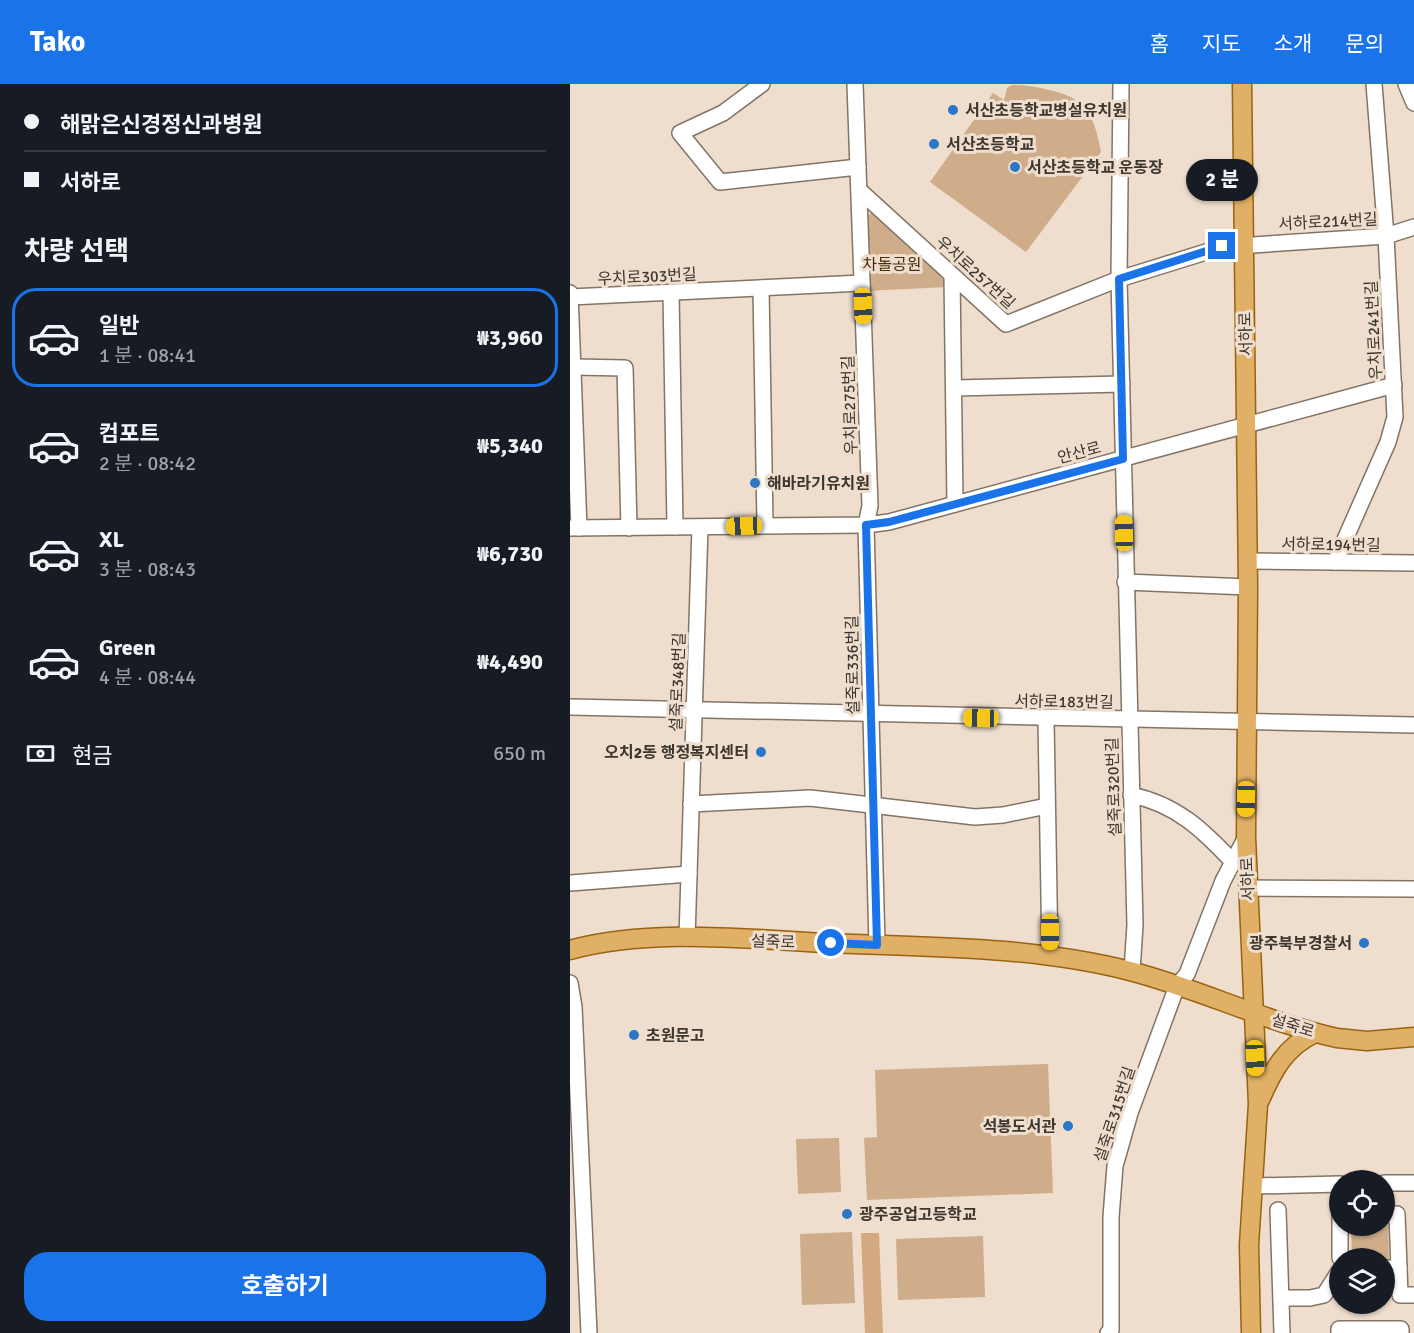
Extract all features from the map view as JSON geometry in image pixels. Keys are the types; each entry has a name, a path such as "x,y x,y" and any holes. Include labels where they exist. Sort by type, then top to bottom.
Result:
{"main road":[{"name":"서하로","path":"1242,84 1242,243 1248,561 1246,837 1252,1012 1258,1104 1249,1245 1251,1333"},
{"name":"설죽로","path":"570,950 619,939 687,938 877,945 1050,956 1132,971 1315,1033 1367,1041 1414,1037"},
{"path":"1258,1104 1272,1072 1284,1054 1301,1039 1315,1033"}],"street":[{"path":"762,84 723,112 680,133 720,182 858,167"},
{"name":"우치로275번길","path":"855,84 870,506 866,525"},
{"path":"1121,84 1119,279 1123,459"},
{"name":"우치로241번길","path":"1335,562 1394,426 1386,236 1374,84"},
{"path":"1406,84 1414,103"},
{"name":"우치로257번길","path":"859,190 1006,324 1119,279"},
{"name":"서하로214번길","path":"1242,243 1386,236 1414,227"},
{"path":"1119,279 1222,246 1242,243"},
{"path":"952,276 955,504"},
{"path":"765,525 761,288 862,283"},
{"name":"우치로303번길","path":"575,528 573,403 575,367 571,296 761,288"},
{"path":"671,293 675,527"},
{"path":"575,367 625,368 629,528"},
{"path":"955,388 1122,384"},
{"path":"1247,425 1394,385"},
{"name":"안산로","path":"575,528 866,525 889,522 1247,425"},
{"name":"설죽로320번길","path":"1123,459 1135,925 1132,971"},
{"name":"설죽로336번길","path":"866,525 877,945"},
{"name":"설죽로348번길","path":"687,938 700,527"},
{"name":"서하로194번길","path":"1248,561 1414,563"},
{"path":"1125,582 1248,587"},
{"name":"서하로183번길","path":"570,707 871,716 1414,725"},
{"path":"1046,719 1050,956"},
{"path":"1131,795 1173,808 1210,838 1233,862"},
{"path":"691,804 796,797 975,817 1003,815 1047,806"},
{"path":"1177,986 1187,974 1233,862 1246,837"},
{"path":"570,883 689,874"},
{"path":"1248,888 1414,889"},
{"path":"570,983 574,1008 589,1333"},
{"name":"설죽로315번길","path":"1111,1332 1111,1217 1114,1166 1130,1113 1177,986"},
{"path":"1395,1184 1414,1183"},
{"path":"1254,1186 1329,1184"},
{"path":"1278,1210 1282,1333"},
{"path":"1395,1214 1397,1214 1395,1236"},
{"path":"1395,1278 1400,1295 1414,1295"},
{"path":"1281,1298 1310,1298 1324,1294 1329,1286"},
{"path":"1339,1333 1339,1329 1401,1329 1401,1333"}],"green space":[{"name":"서산초등학교 운동장","path":"1012,85 1062,93 1080,103 1091,118 1101,152 1026,252 930,182 993,93 1004,100 1007,88"},
{"name":"차돌공원","path":"874,211 945,276 947,287 867,291 864,219"},
{"path":"1048,1064 1053,1193 867,1200 864,1138 877,1137 875,1070"},
{"path":"839,1138 841,1192 798,1194 796,1139"},
{"path":"852,1232 855,1303 802,1305 800,1234"},
{"path":"983,1236 985,1297 898,1300 896,1239"},
{"path":"1351,1236 1388,1236 1389,1248 1352,1248"}],"shaded area":[{"path":"861,1233 879,1233 883,1333 865,1333"}],"place":[{"name":"서산초등학교병설유치원","path":"953,110"},
{"name":"서산초등학교","path":"934,144"},
{"name":"서산초등학교 운동장","path":"1015,167"},
{"name":"해바라기유치원","path":"755,483"},
{"name":"오치2동 행정복지센터","path":"761,752"},
{"name":"광주북부경찰서","path":"1364,943"},
{"name":"초원문고","path":"634,1035"},
{"name":"석봉도서관","path":"1068,1126"},
{"name":"광주공업고등학교","path":"847,1214"}],"route":[{"path":"831,943 877,945 866,525 889,522 1123,459 1119,279 1222,246"}]}
